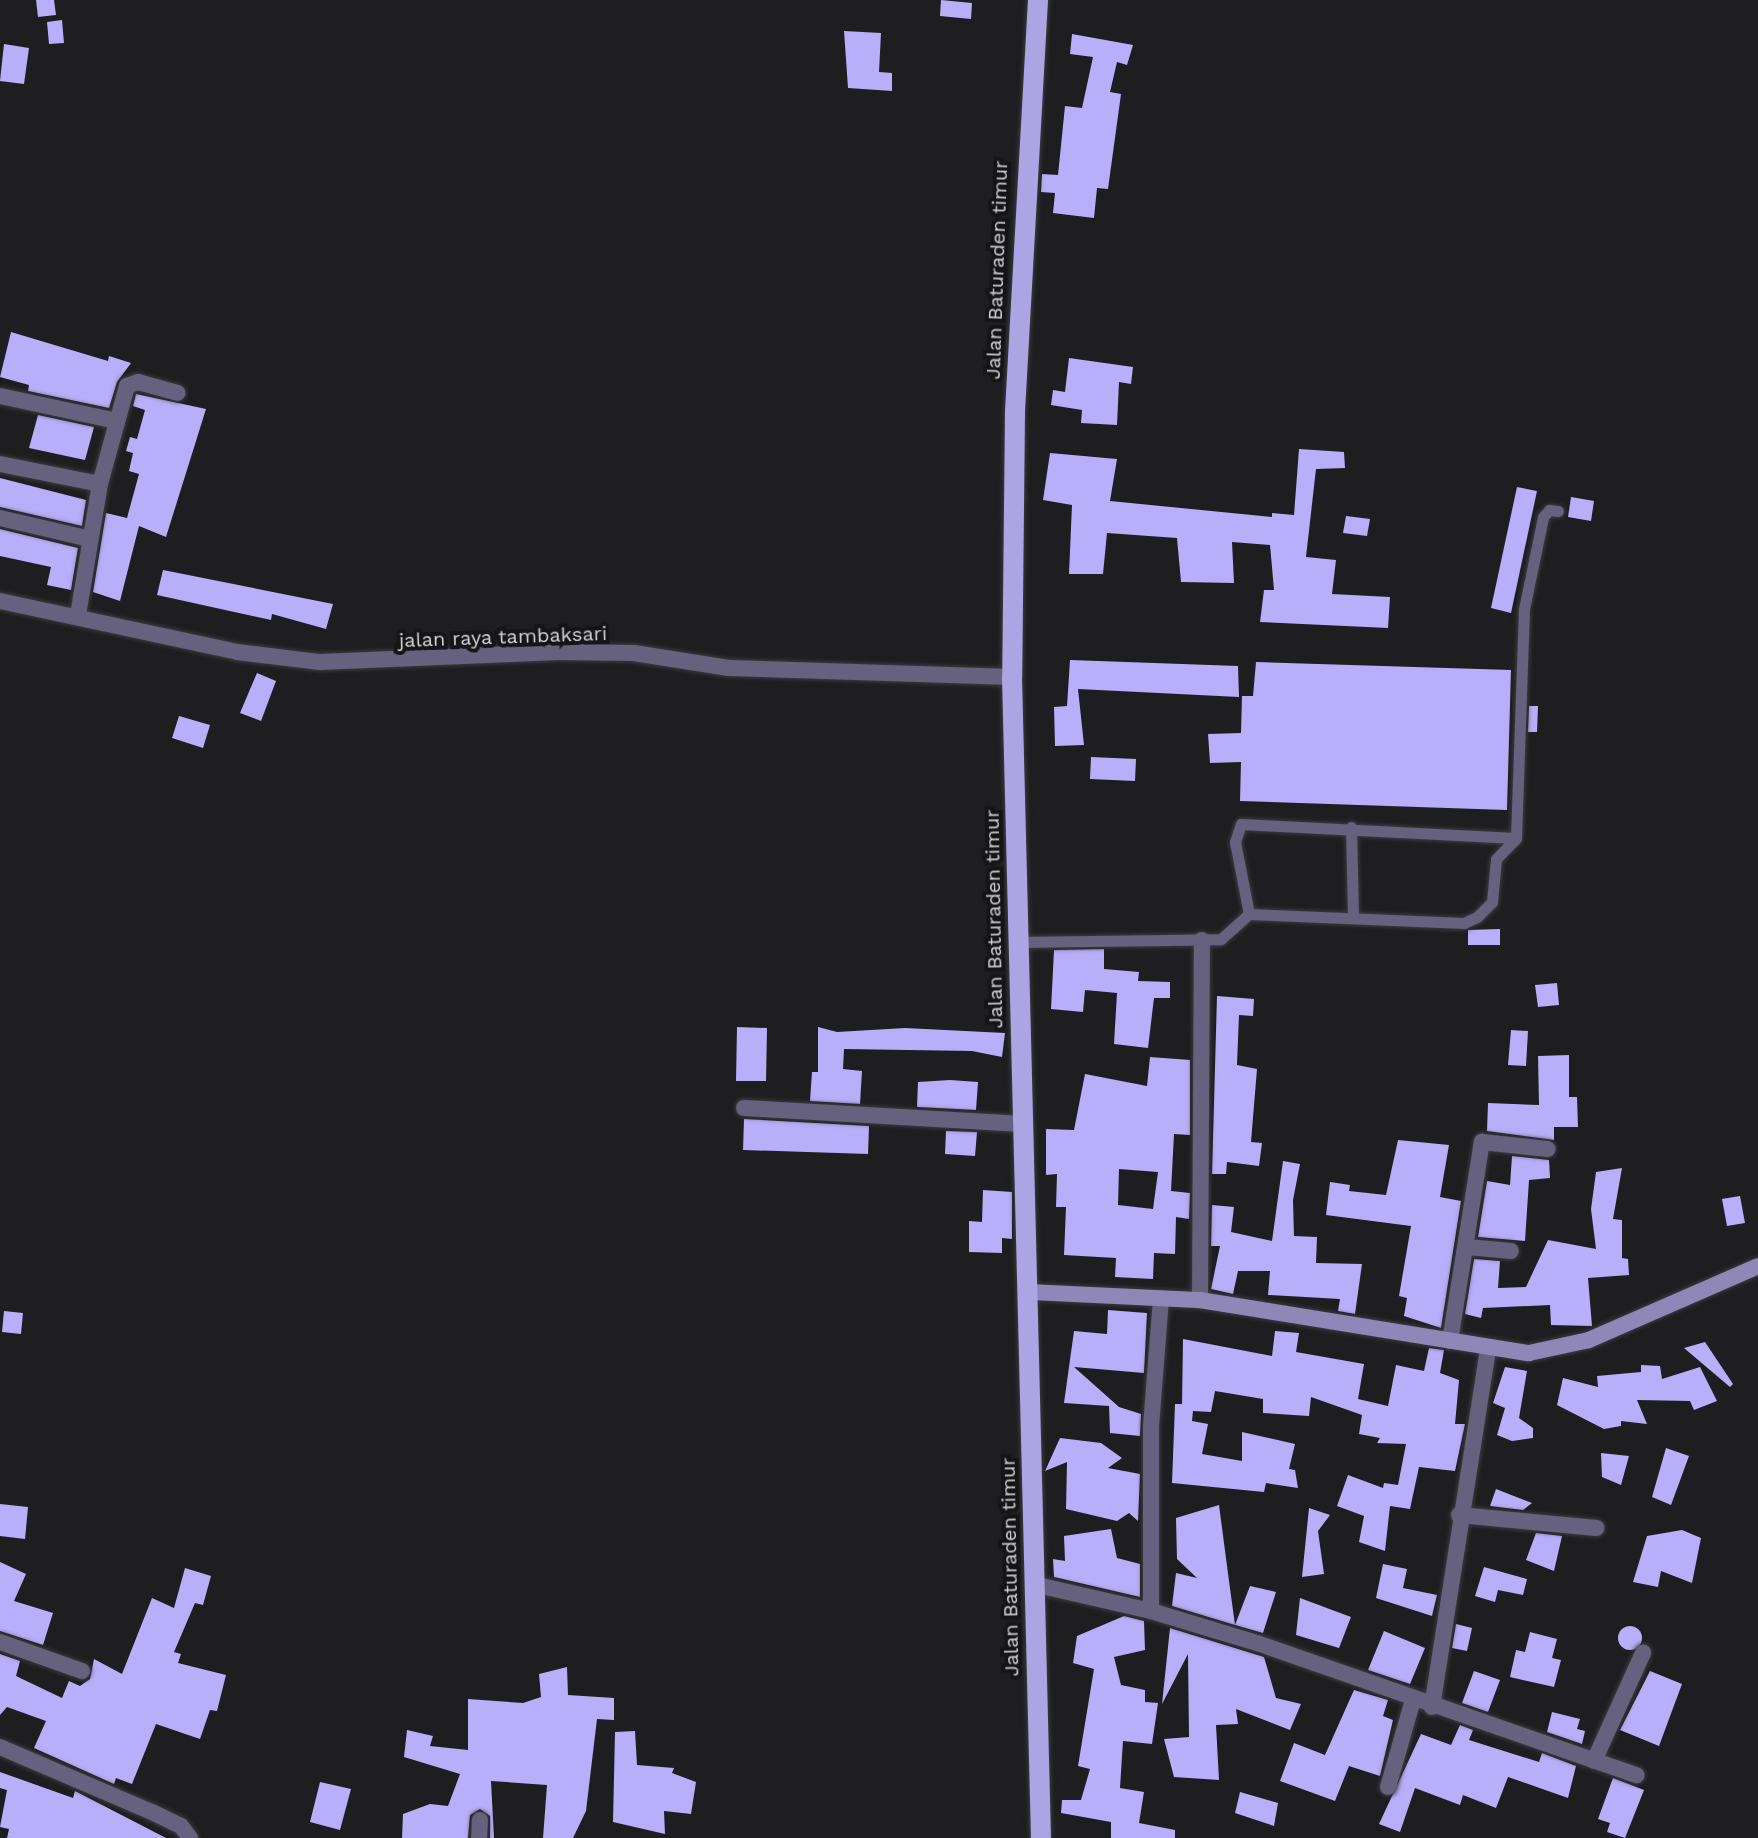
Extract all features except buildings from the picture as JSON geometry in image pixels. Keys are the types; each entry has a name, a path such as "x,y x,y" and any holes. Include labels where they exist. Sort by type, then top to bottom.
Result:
{"main road":[{"name":"Jalan Baturaden timur","path":"1038,0 1015,412 1012,677 1030,1292 1033,1584 1041,1838"},
{"path":"1030,1292 1200,1300 1488,1348 1558,1350 1758,1266"}],"street":[{"path":"78,615 100,484 131,382 178,393"},
{"path":"0,396 117,421"},
{"path":"0,464 100,484"},
{"path":"0,518 90,539"},
{"name":"jalan raya tambaksari","path":"0,601 78,615 237,652 320,662 574,652 634,653 729,668 1012,677"},
{"path":"1200,1300 1202,940"},
{"path":"744,1108 1024,1124"},
{"path":"1450,1341 1468,1247 1482,1142 1548,1149"},
{"path":"1468,1247 1511,1251"},
{"path":"1151,1611 1151,1426 1161,1298"},
{"path":"1432,1707 1459,1515 1488,1348"},
{"path":"1459,1515 1596,1528"},
{"path":"1033,1584 1151,1611 1257,1643 1432,1707 1637,1775"},
{"path":"0,1642 82,1671"},
{"path":"1594,1761 1643,1653"},
{"path":"1388,1787 1413,1700"},
{"path":"0,1747 152,1812 181,1826 190,1838"},
{"path":"479,1838 480,1820"}],"lane":[{"path":"1018,942 1221,939 1249,914 1464,923 1477,917 1492,902 1496,859 1516,838 1524,609 1543,517 1549,510 1558,511"},
{"path":"1249,914 1235,842 1241,824 1351,827 1516,838"},
{"path":"1351,827 1353,917"}]}
